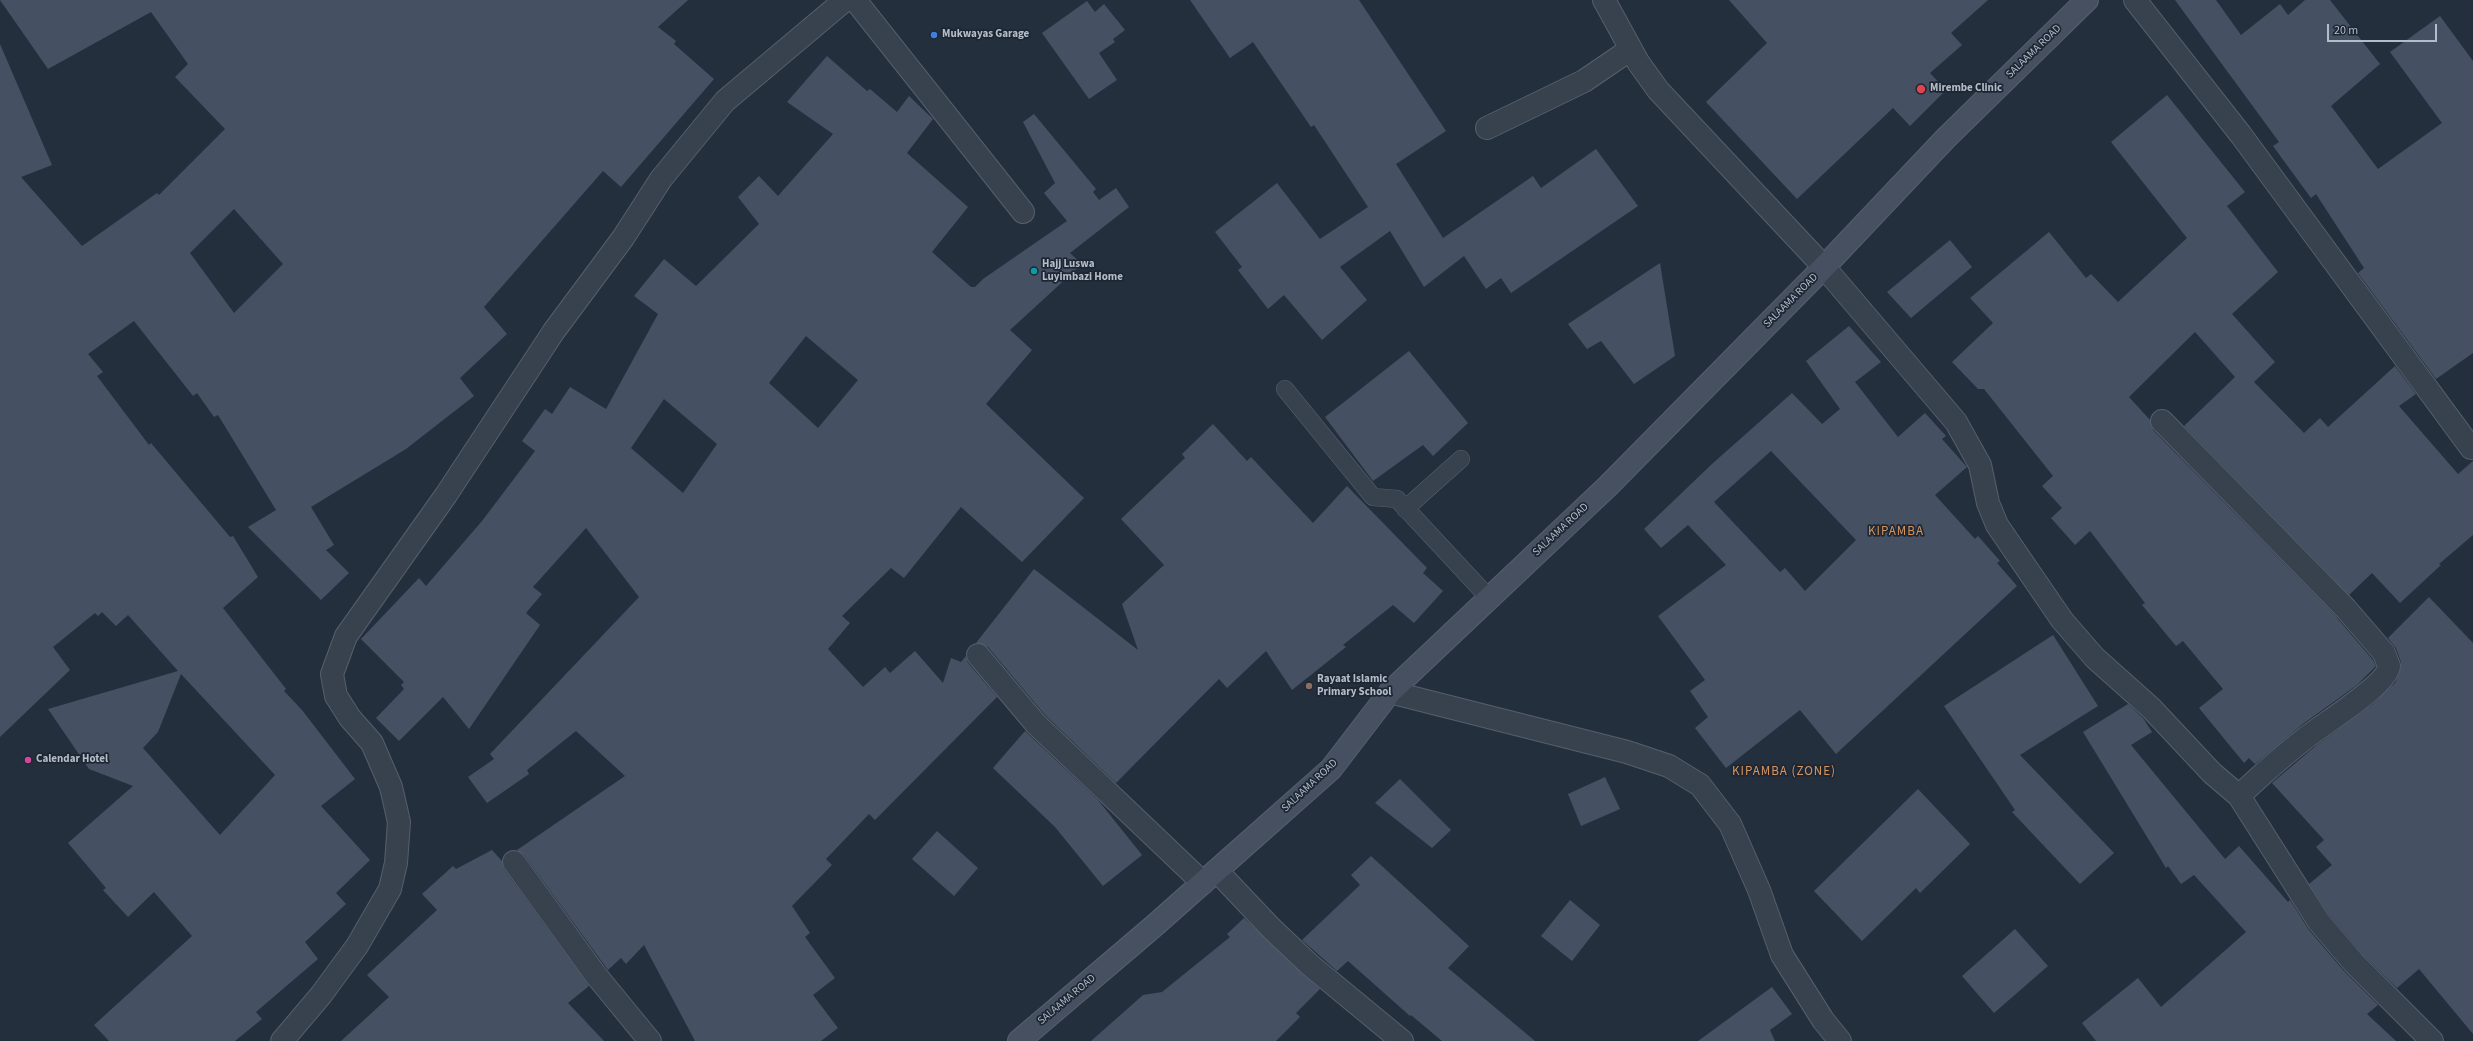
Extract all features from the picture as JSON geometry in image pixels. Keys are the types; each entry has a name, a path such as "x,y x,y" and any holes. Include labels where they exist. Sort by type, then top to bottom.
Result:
{"main road":[{"name":"SALAAMA ROAD","path":"1019,1041 1210,877 1331,770 1390,692 1608,486 1824,267 1946,138 2086,1"}],"street":[{"path":"282,1041 321,996 357,946 390,889 396,863 398,822 391,787 372,743 350,718 336,696 332,674 346,636 446,495 554,331 624,238 661,179 724,101 845,0"},
{"path":"855,0 1023,212"},
{"path":"1604,0 1631,49 1658,90 1824,267 1956,422 1980,465 1988,503 1998,525 2062,620 2095,658 2151,708 2212,773 2239,796 2320,922 2354,964 2432,1041"},
{"path":"2135,0 2241,135 2471,448"},
{"path":"1487,128 1584,81 1631,49"},
{"path":"2162,421 2346,609 2384,653 2389,666 2385,676 2378,683 2298,744 2239,796"},
{"path":"978,655 1036,724 1210,877 1271,928 1310,965 1402,1041"},
{"path":"1390,692 1627,752 1669,766 1700,785 1730,824 1759,890 1782,955 1823,1020 1840,1041"},
{"path":"514,862 595,974 650,1041"}],"lane":[{"path":"1285,389 1373,497 1397,500 1489,598"},
{"path":"1405,509 1461,459"}],"building":[{"path":"0,0 688,0 658,27 676,41 674,44 714,79 621,187 603,171 484,307 507,334 460,378 474,396 406,449 311,507 334,545 326,550 349,573 321,600 248,527 276,510 218,415 214,417 197,393 193,396 134,321 88,354 103,372 97,376 149,445 151,443 230,537 233,536 258,577 223,608 286,689 284,691 302,710 355,779 321,806 370,860 336,893 346,904 305,942 318,959 256,1012 262,1019 235,1041 109,1041 94,1025 192,936 154,892 128,917 103,890 106,888 68,843 133,786 89,769 48,709 178,671 128,615 116,626 102,612 98,616 95,613 53,647 70,670 0,737 0,44 52,165 21,177 82,246 157,193 159,195 225,129 175,77 188,64 151,12 48,69","holes":["234,209 283,264 234,313 190,253","181,674 275,775 220,835 143,748 158,732"]},
{"path":"1190,0 1359,0 1446,131 1396,164 1443,238 1533,176 1541,188 1596,149 1638,206 1511,293 1501,278 1486,289 1464,256 1424,287 1390,231 1340,267 1367,300 1322,340 1284,295 1268,309 1238,270 1242,267 1215,232 1277,183 1320,239 1368,207 1314,125 1311,127 1253,42 1230,58"},
{"path":"1729,0 1988,0 1951,33 1962,45 1930,73 1946,90 1910,126 1893,108 1797,199 1706,102 1767,43"},
{"path":"2175,0 2216,0 2241,35 2280,4 2288,15 2305,0 2330,0 2380,64 2331,106 2378,169 2442,123 2390,52 2440,16 2473,61 2473,353 2436,379 2358,273 2364,268 2316,194 2311,198 2273,146 2279,142"},
{"path":"1087,1 1095,12 1104,4 1125,30 1113,39 1115,42 1099,53 1117,80 1089,99 1042,33"},
{"path":"827,56 867,91 870,89 897,112 909,96 933,119 907,153 968,207 932,252 971,287 975,287 983,279 1067,221 1044,193 1055,183 1023,122 1034,114 1096,189 1093,192 1099,200 1116,188 1129,207 1070,253 1082,264 1010,330 1032,350 986,404 1084,498 1022,562 961,507 904,578 891,568 842,616 850,623 828,649 863,687 885,667 890,673 915,651 943,683 951,658 961,662 966,656 968,663 999,699 997,697 875,820 869,814 826,859 832,865 792,906 810,933 805,937 835,978 813,995 838,1028 821,1041 695,1041 644,945 626,964 621,958 608,970 524,855 517,850 625,776 576,731 527,770 529,774 487,803 468,777 494,759 490,754 639,597 586,528 533,587 542,594 526,613 540,625 469,729 443,697 399,741 376,718 404,689 401,685 404,682 361,639 419,578 426,586 482,521 535,451 522,441 545,409 552,414 570,387 606,409 658,314 634,296 664,259 696,286 759,224 738,197 759,176 778,196 833,134 787,102","holes":["806,336 858,380 818,428 769,383","664,399 717,444 683,493 631,448"]},
{"path":"2167,95 2245,192 2227,206 2278,272 2232,314 2275,362 2254,382 2304,433 2320,418 2328,427 2395,366 2416,394 2399,406 2458,474 2473,461 2473,535 2439,564 2441,565 2400,603 2372,573 2349,595 2184,426 2235,377 2195,332 2129,397 2150,420 2153,430 2332,612 2373,660 2376,666 2357,685 2303,724 2255,764 2249,758 2244,763 2199,708 2223,689 2183,641 2176,646 2142,605 2145,603 2090,531 2075,545 2051,518 2062,508 2042,486 2053,476 1984,389 1978,389 1952,362 1993,323 1970,298 2049,232 2086,278 2091,274 2118,302 2187,238 2111,142"},
{"path":"1950,240 1972,267 1911,318 1887,292"},
{"path":"1660,263 1675,356 1634,384 1601,341 1587,349 1568,324"},
{"path":"1849,326 1881,362 1855,382 1898,437 1925,413 1946,436 1942,439 1967,467 1935,495 1975,539 1978,536 2000,561 1997,563 2017,586 1836,754 1800,710 1726,768 1695,728 1708,717 1690,691 1705,680 1658,616 1726,565 1688,525 1661,548 1644,529 1712,464 1792,393 1822,424 1840,409 1806,361","holes":["1771,451 1856,540 1805,591 1785,568 1780,572 1714,502"]},
{"path":"1409,351 1468,423 1433,456 1423,445 1373,481 1325,417"},
{"path":"1213,424 1247,461 1251,457 1313,523 1347,486 1427,568 1423,573 1443,591 1414,623 1393,605 1343,645 1346,647 1292,690 1266,651 1227,688 1219,679 1116,783 1045,715 988,647 976,643 1034,569 1138,650 1122,604 1164,565 1121,519 1185,458 1182,454"},
{"path":"2429,597 2473,643 2473,1034 2419,969 2397,988 2363,955 2329,915 2309,884 2332,865 2316,847 2324,840 2272,783 2318,744 2373,704 2395,683 2400,671 2401,662 2396,648 2388,638"},
{"path":"2053,635 2098,706 2020,755 2114,853 2080,884 2012,812 2015,810 1944,706"},
{"path":"2128,704 2143,718 2152,732 2131,745 2225,859 2239,846 2288,902 2290,900 2309,930 2344,971 2378,1005 2367,1014 2396,1041 2096,1041 2082,1023 2138,978 2161,1007 2246,932 2194,875 2181,884 2168,866 2166,868 2083,732"},
{"path":"1025,731 1098,800 1142,855 1103,886 1055,827 993,768"},
{"path":"1605,777 1620,809 1581,826 1568,794"},
{"path":"1400,779 1451,830 1432,848 1375,803"},
{"path":"1918,789 1970,844 1920,893 1916,888 1862,941 1814,891"},
{"path":"937,831 978,868 954,896 912,859"},
{"path":"492,850 502,861 504,869 589,986 568,1003 604,1041 341,1041 389,997 367,975 437,910 422,894 453,866 456,869"},
{"path":"1371,856 1469,946 1448,968 1535,1041 1442,1041 1411,1015 1410,1016 1348,961 1337,971 1302,940 1360,885 1351,875"},
{"path":"1570,900 1600,925 1572,961 1541,936"},
{"path":"1244,918 1320,989 1296,1013 1300,1017 1276,1041 1091,1041 1143,995 1162,992 1230,937 1227,934"},
{"path":"2015,929 2048,966 1994,1013 1962,976"},
{"path":"1772,987 1792,1014 1770,1030 1775,1041 1698,1041"}],"place":[{"name":"Mukwayas Garage","path":"934,35"},
{"name":"Mirembe Clinic","path":"1921,89"},
{"name":"Hajj Luswa Luyimbazi Home","path":"1034,271"},
{"name":"Rayaat Islamic Primary School","path":"1309,686"},
{"name":"Calendar Hotel","path":"28,760"}],"district":[{"name":"KIPAMBA","path":"1896,532"},
{"name":"KIPAMBA (ZONE)","path":"1784,772"}]}
